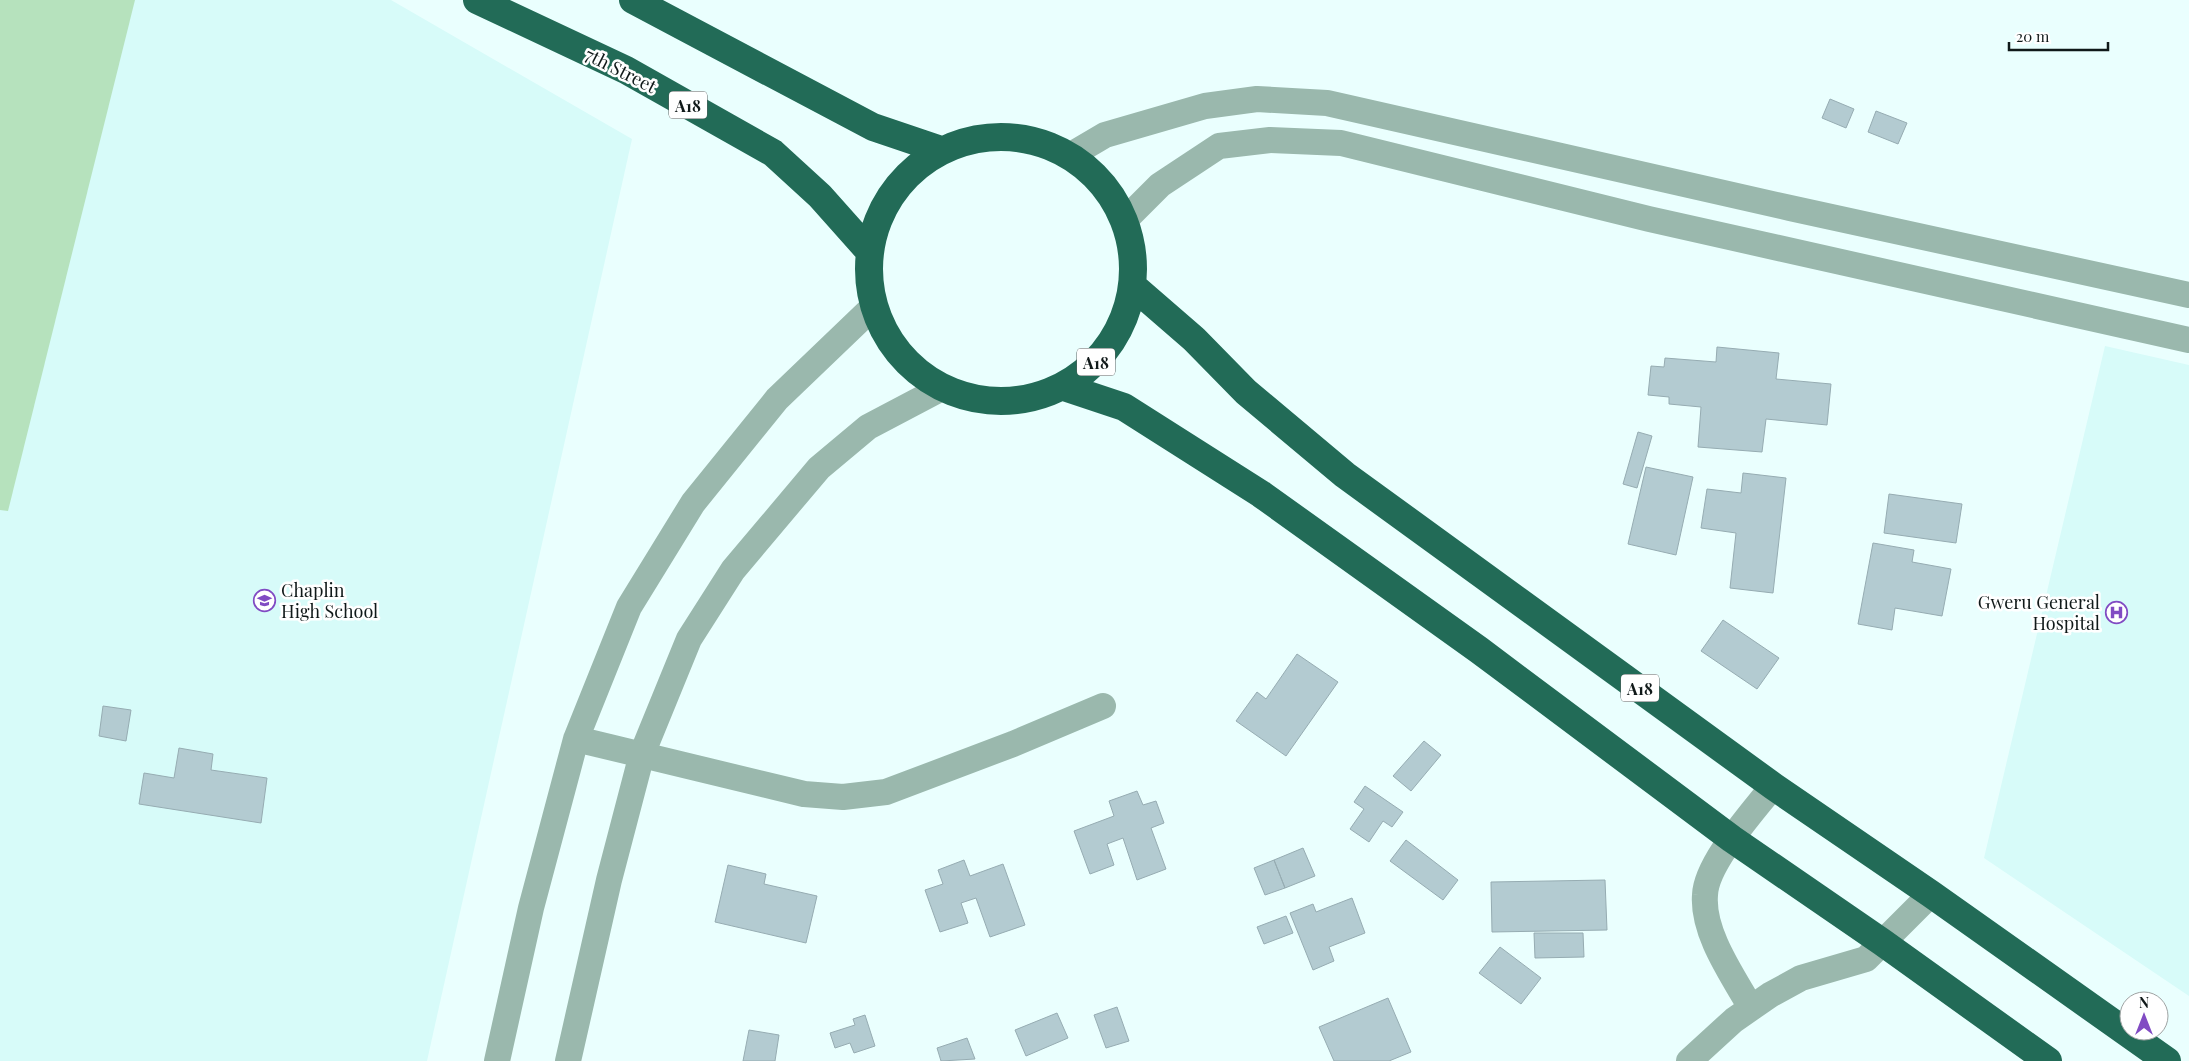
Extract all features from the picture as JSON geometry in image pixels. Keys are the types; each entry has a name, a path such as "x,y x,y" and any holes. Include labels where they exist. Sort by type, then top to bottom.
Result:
{"highway":[{"name":"7th Street","path":"477,0 626,70 773,152 820,196 869,251"},
{"path":"633,0 873,127 941,150"},
{"name":"A18","path":"984,137 1030,139 1071,155 1104,183 1126,219 1134,287 1122,327 1098,361 1064,387 1024,400 982,400 942,388 912,367 888,340 873,307 869,251 882,210 906,175 941,150 984,137"},
{"name":"A18","path":"1134,287 1194,339 1246,392 1345,474 1773,786 1931,894 2167,1061"},
{"name":"A18","path":"1064,387 1124,408 1261,494 1479,650 1732,839 1882,942 2048,1061"}],"street":[{"path":"1071,155 1105,136 1205,106 1257,99 1327,103 2189,295"},
{"path":"1205,106 1219,146"},
{"path":"1126,219 1160,185 1219,146 1270,140 1341,143 1649,219 2189,340"},
{"path":"1649,219 1658,178"},
{"path":"497,1061 531,908 576,739 629,607 693,503 777,399 873,307"},
{"path":"568,1061 609,880 642,754 689,639 733,570 819,468 868,427 942,388"},
{"path":"576,739 804,794 843,797 886,792 1013,744 1103,706"},
{"path":"1751,1008 1716,946 1707,916 1704,895 1709,876 1732,839 1773,786"},
{"path":"1689,1061 1734,1020 1770,995 1801,978 1866,959 1931,894"}],"shaded area":[{"name":"Chaplin High School","path":"0,0 391,0 632,139 427,1061 0,1061"},
{"name":"Gweru General Hospital","path":"2105,346 2189,365 2189,996 1984,858"}],"green space":[{"path":"0,0 135,0 8,511 0,510"}],"building":[{"path":"1830,99 1854,109 1846,128 1822,118"},
{"path":"1876,111 1907,123 1898,144 1868,132"},
{"path":"1717,347 1779,353 1776,379 1831,384 1827,425 1766,419 1762,452 1698,447 1701,407 1669,404 1669,397 1648,395 1651,366 1664,367 1665,358 1716,362"},
{"path":"1638,432 1652,436 1637,488 1623,484"},
{"path":"1646,467 1693,477 1676,555 1628,544"},
{"path":"1743,473 1786,478 1773,593 1730,588 1736,533 1701,528 1707,489 1741,493"},
{"path":"1889,494 1962,504 1956,543 1884,533"},
{"path":"1873,543 1914,550 1912,562 1951,569 1942,616 1895,608 1892,630 1858,624"},
{"path":"1723,620 1779,658 1757,689 1701,651"},
{"path":"1297,654 1338,682 1286,756 1236,721 1257,692 1266,699"},
{"path":"103,706 131,710 126,741 99,736"},
{"path":"1424,741 1441,755 1411,791 1393,776"},
{"path":"179,748 213,754 211,770 267,778 261,823 139,804 144,773 174,778"},
{"path":"1365,786 1403,812 1392,827 1383,821 1369,842 1350,829 1364,809 1354,802"},
{"path":"1137,791 1143,805 1156,801 1164,823 1151,828 1166,869 1137,880 1123,838 1107,844 1114,865 1090,874 1074,831 1114,816 1109,801"},
{"path":"1406,840 1458,880 1443,900 1390,861"},
{"path":"1303,848 1315,876 1285,888 1274,860"},
{"path":"964,860 970,876 1003,864 1025,925 990,937 976,898 961,903 968,923 940,932 925,890 943,884 938,870"},
{"path":"1274,860 1285,888 1265,895 1254,868"},
{"path":"728,865 766,874 764,884 817,896 806,943 715,922"},
{"path":"1605,880 1607,930 1492,932 1491,882"},
{"path":"1352,898 1365,933 1329,947 1334,961 1313,970 1290,913 1313,904 1316,912"},
{"path":"1286,916 1293,933 1264,944 1257,927"},
{"path":"1534,933 1583,933 1584,957 1535,958"},
{"path":"1500,947 1541,978 1521,1004 1479,973"},
{"path":"1388,998 1411,1052 1389,1061 1334,1061 1319,1027"},
{"path":"1117,1007 1129,1041 1106,1048 1094,1015"},
{"path":"1057,1013 1068,1038 1026,1056 1015,1030"},
{"path":"865,1015 875,1046 854,1053 850,1043 835,1048 830,1033 855,1025 853,1019"},
{"path":"749,1030 779,1035 775,1061 743,1061"},
{"path":"967,1038 975,1059 941,1061 937,1048"}],"place":[{"name":"Chaplin High School","path":"265,600"},
{"name":"Gweru General Hospital","path":"2116,612"}]}
